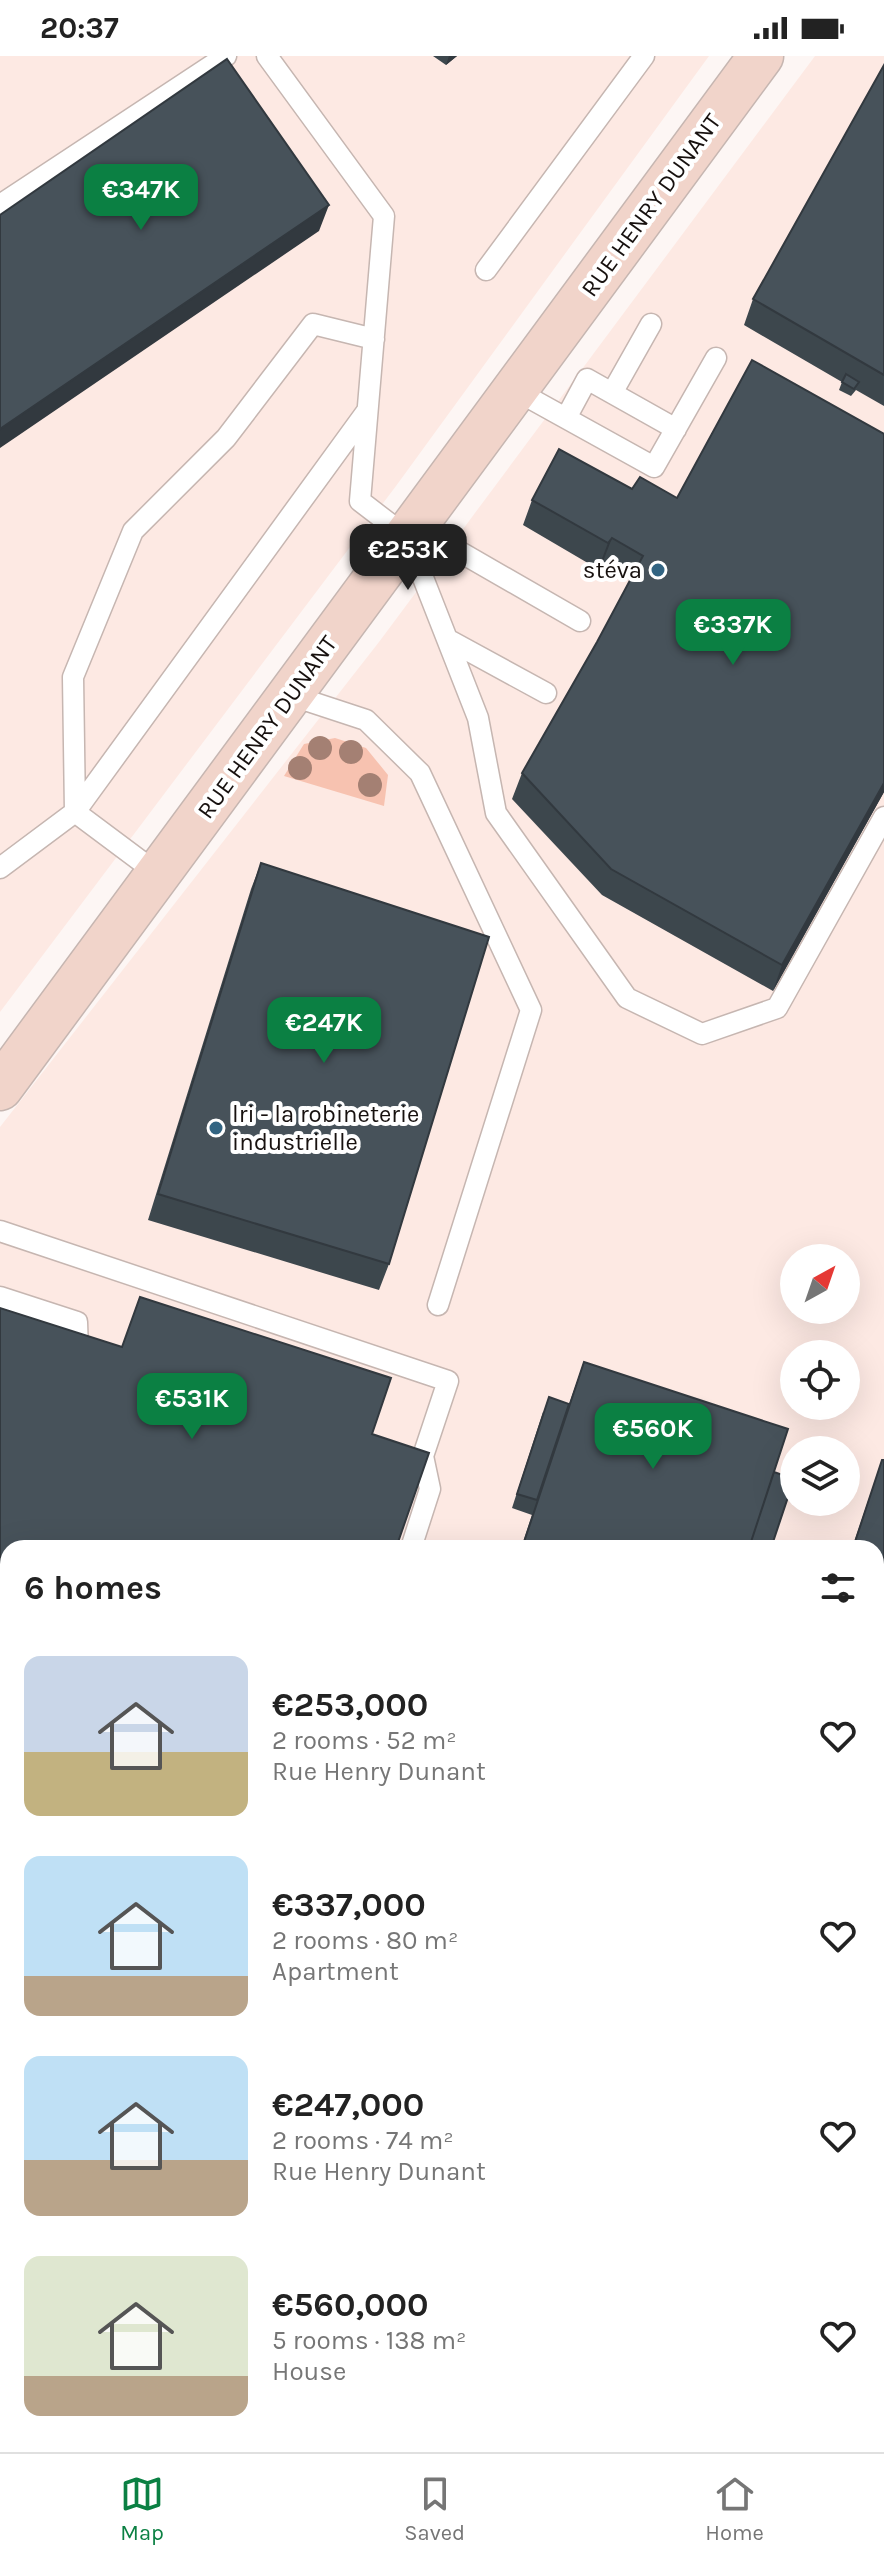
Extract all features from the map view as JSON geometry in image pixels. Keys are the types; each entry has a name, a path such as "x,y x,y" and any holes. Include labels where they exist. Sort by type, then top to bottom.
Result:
{"street":[{"name":"RUE HENRY DUNANT","path":"0,1088 761,56"}],"lane":[{"path":"0,205 226,56"},
{"path":"267,56 384,216 360,501 580,621"},
{"path":"486,270 644,56"},
{"path":"75,812 73,677 133,531 226,438 313,324 374,339"},
{"path":"612,393 651,324"},
{"path":"515,390 654,467 716,358"},
{"path":"566,418 587,379 676,429"},
{"path":"0,868 75,812 368,409"},
{"path":"411,531 447,639 478,718 496,813 627,998 702,1034 777,1008 884,817"},
{"path":"447,639 546,693"},
{"path":"290,695 366,720 420,773 531,1010 438,1305"},
{"path":"75,812 158,874"},
{"path":"0,1231 448,1381 423,1456 430,1489 414,1540"},
{"path":"0,1297 77,1322 78,1350"}],"shaded area":[{"path":"0,56 709,56 396,486 0,1012"},
{"path":"815,56 884,56 884,1540 0,1540 0,1127 379,642"},
{"path":"335,738 366,748 388,775 384,806 284,776 304,744"}],"building":[{"path":"227,59 329,205 0,429 0,215"},
{"path":"884,65 884,375 753,299"},
{"path":"752,360 884,434 884,783 782,965 611,869 522,773 643,556 612,538 608,543 532,500 559,449 632,489 640,477 677,498"},
{"path":"846,374 859,382 854,389 842,382"},
{"path":"261,863 489,937 389,1264 158,1194"},
{"path":"140,1297 391,1378 372,1434 429,1453 399,1540 0,1540 0,1308 122,1347"},
{"path":"584,1362 788,1429 786,1436 780,1436 780,1453 752,1540 525,1540"},
{"path":"549,1397 569,1404 537,1500 517,1494"},
{"path":"882,1460 884,1460 884,1540 856,1540"},
{"path":"774,1472 780,1474 782,1516 774,1540 752,1540"}],"place":[{"name":"stéva","path":"658,570"},
{"name":"lri - la robineterie industrielle","path":"216,1128"}]}
